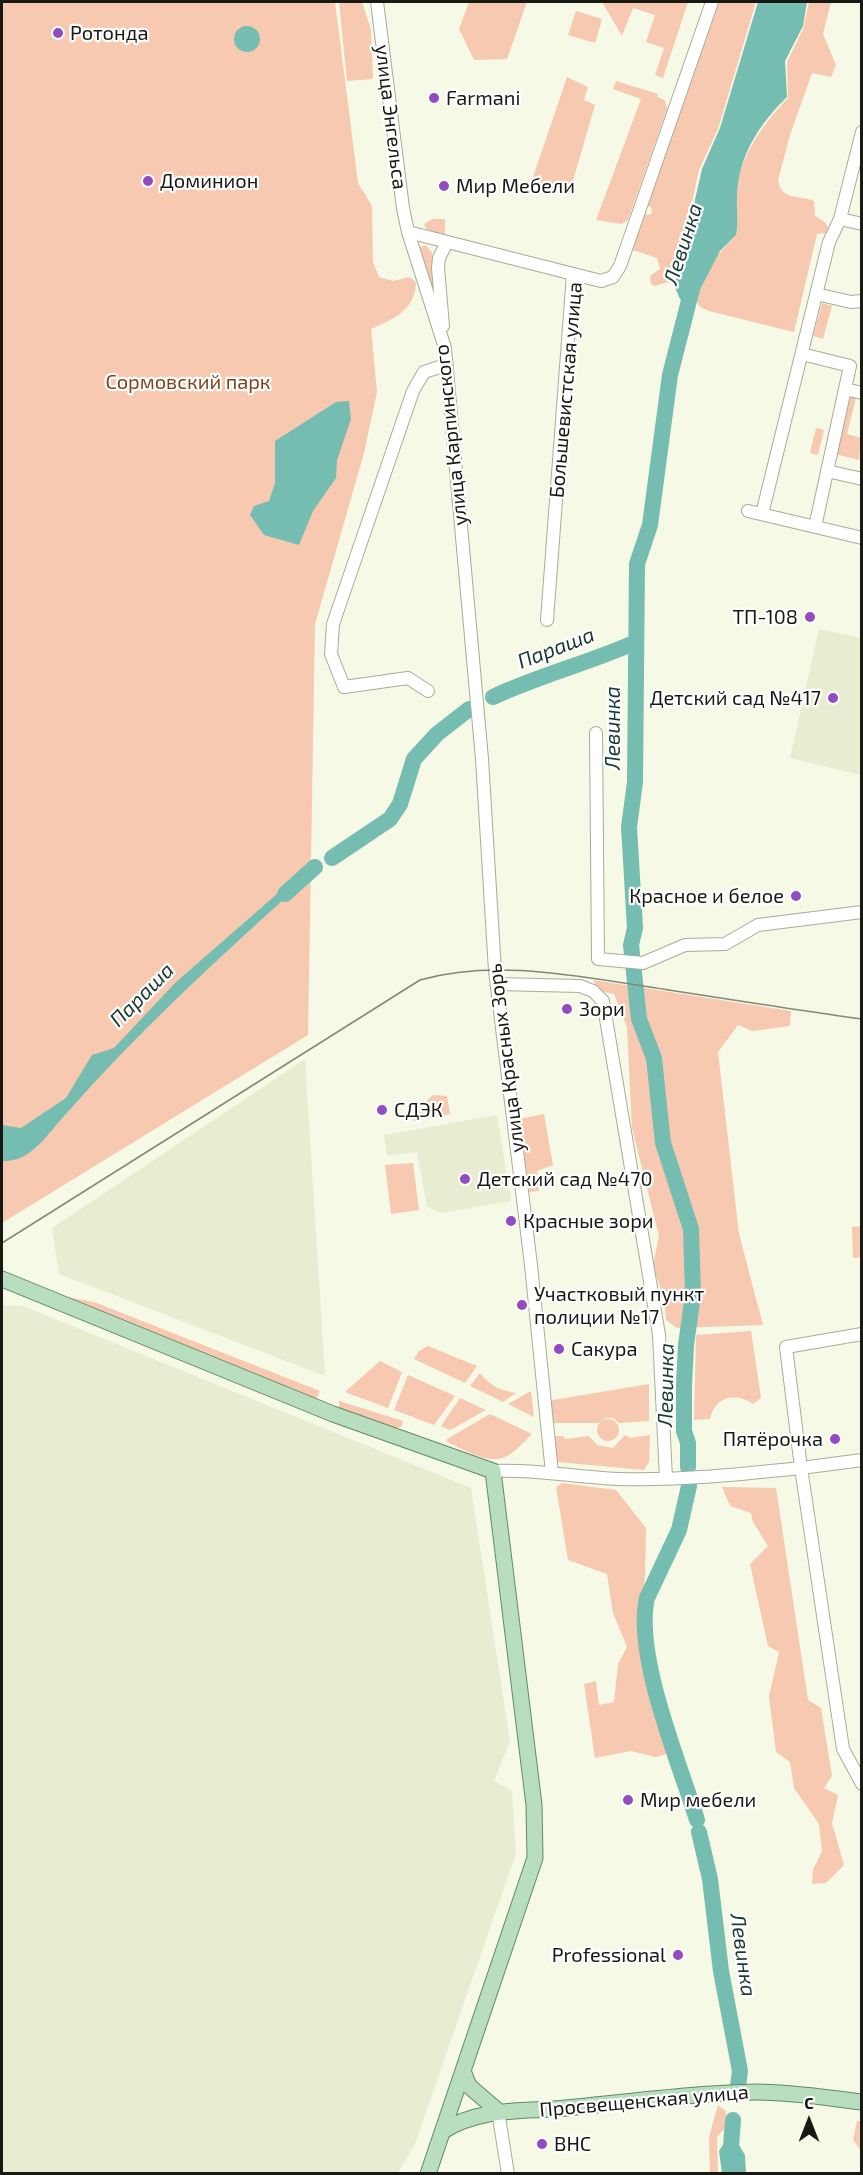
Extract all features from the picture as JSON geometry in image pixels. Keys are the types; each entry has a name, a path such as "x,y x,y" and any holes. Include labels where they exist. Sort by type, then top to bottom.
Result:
{"main road":[{"path":"2,1279 333,1414 493,1471 534,1805 535,1858 428,2174"},
{"path":"463,2071 468,2086 498,2111"},
{"name":"Просвещенская улица","path":"443,2131 459,2121 498,2111 547,2110 706,2094 760,2092 861,2102"}],"street":[{"name":"улица Энгельса","path":"377,2 408,232"},
{"name":"Большевистская улица","path":"547,620 573,274 601,281 613,277 617,272 712,2"},
{"path":"762,514 816,294 830,242 840,219 861,132"},
{"path":"840,219 861,224"},
{"path":"408,232 573,274"},
{"name":"улица Карпинского","path":"408,232 445,348 471,643"},
{"path":"445,348 438,268 439,258 447,242"},
{"path":"816,294 851,302 861,300"},
{"path":"802,354 850,366 815,527"},
{"path":"428,691 408,678 344,687 331,654 333,624 413,391 424,372 446,365"},
{"path":"845,389 861,393"},
{"path":"827,471 861,479"},
{"path":"748,511 861,538"},
{"name":"улица Красных Зорь","path":"471,643 496,984 531,1265 552,1473"},
{"path":"596,733 598,959 643,963 685,945 725,944 758,925 861,912"},
{"path":"496,984 572,985 593,991 603,1001 659,1335 666,1479"},
{"path":"861,1334 786,1347 801,1468 843,1749 861,1784"},
{"path":"493,1471 522,1470 616,1479 666,1479 801,1468 861,1460"},
{"path":"498,2111 508,2174"}],"shaded area":[{"name":"Детский сад №417","path":"819,629 861,638 861,775 790,758"},
{"path":"305,1059 325,1376 59,1274 52,1228"},
{"name":"Детский сад №470","path":"497,1115 511,1201 441,1213 427,1207 417,1152 387,1156 384,1135"},
{"path":"2,1305 23,1306 471,1488 510,1741 494,1781 512,1791 516,1853 415,2144 398,2173 2,2173"}],"green space":[{"name":"Сормовский парк","path":"2,2 335,2 358,183 372,206 373,262 379,277 393,281 410,277 416,282 415,292 407,307 395,317 371,329 377,392 364,453 315,624 308,1035 2,1223"},
{"path":"339,2 362,2 371,30 373,79 347,81"},
{"path":"469,2 527,2 507,59 474,60 459,29"},
{"path":"602,2 688,2 663,78 655,75 664,48 646,42 655,15 633,8 622,36"},
{"path":"716,2 756,2 718,129 699,170 688,221 693,229 680,257 681,270 669,282 654,286 651,284 650,276 660,269 657,258 633,250 644,214 650,215 652,212 651,207 646,206"},
{"path":"809,2 831,2 823,34 836,65 831,77 812,73 790,135 778,180 780,187 787,194 814,201 815,216 826,223 828,228 826,233 817,234 794,332 709,311 700,307 697,302 699,288 716,257 736,235 737,183 745,159 764,126 788,98 787,62 803,29"},
{"path":"576,11 602,19 595,43 568,35"},
{"path":"567,77 588,87 584,100 595,105 569,194 553,192 531,183"},
{"path":"616,81 658,94 657,97 665,100 667,109 628,220 622,224 596,220 641,99 613,89"},
{"path":"432,219 445,219 445,236 426,229 424,224"},
{"path":"426,245 432,253 435,301 418,248"},
{"path":"822,303 832,306 823,339 813,336"},
{"path":"849,396 856,398 847,434 861,438 859,460 835,454"},
{"path":"816,428 824,430 818,455 810,453"},
{"path":"593,980 791,1011 790,1026 752,1031 738,1025 718,1052 739,1234 763,1325 677,1328 666,1320 664,1298 653,1266 659,1236 632,1128 627,1027 614,994 600,991"},
{"path":"433,1095 447,1096 450,1114 413,1121 412,1114"},
{"path":"544,1114 553,1165 537,1171 539,1191 529,1192 519,1119"},
{"path":"413,1163 419,1210 391,1214 385,1165"},
{"path":"861,1226 861,1257 853,1258 852,1227"},
{"path":"52,1294 94,1302 320,1391 315,1402"},
{"path":"751,1331 761,1398 753,1404 740,1398 727,1398 716,1406 710,1419 694,1420 696,1335"},
{"path":"428,1346 477,1366 465,1383 414,1359 419,1351"},
{"path":"380,1361 402,1372 388,1408 345,1392"},
{"path":"480,1373 496,1387 516,1393 503,1402 470,1386"},
{"path":"408,1375 455,1396 434,1425 394,1410"},
{"path":"649,1384 649,1421 619,1423 613,1418 606,1418 598,1423 549,1423 547,1401"},
{"path":"531,1391 534,1417 508,1404"},
{"path":"460,1398 486,1410 450,1430 441,1426"},
{"path":"339,1401 403,1421 401,1427 395,1428 339,1408"},
{"path":"490,1414 532,1434 514,1451 500,1459 484,1458 447,1442 447,1439"},
{"path":"608,1419 616,1422 619,1430 616,1438 608,1441 600,1438 597,1430 600,1422"},
{"path":"625,1435 630,1438 650,1435 649,1462 644,1470 557,1462 554,1436 563,1436 565,1439 589,1436 597,1445 613,1448"},
{"path":"562,1483 616,1490 646,1528 645,1576 641,1610 646,1673 672,1753 655,1757 631,1751 595,1758 584,1684 596,1681 599,1705 614,1702 618,1664 627,1647 613,1613 607,1574 568,1560 556,1487"},
{"path":"722,1487 776,1488 808,1700 821,1708 832,1776 824,1788 838,1795 832,1823 844,1865 826,1883 812,1884 813,1870 822,1851 819,1824 794,1788 790,1762 776,1752 769,1696 779,1652 768,1646 750,1564 768,1546 753,1522 751,1513 730,1506"},
{"path":"718,2105 726,2111 726,2127 717,2137 718,2173 710,2173 709,2137"},
{"path":"857,2121 861,2121 861,2151 853,2140"}],"water":[{"path":"758,2 807,2 803,26 785,61 787,97 760,129 742,166 737,194 736,235 720,251 695,299 687,304 680,299 673,283 681,270 679,259 693,229 694,204 702,169 720,128"},
{"path":"247,26 256,30 260,39 256,48 247,52 238,48 234,39 238,30"},
{"path":"349,401 351,419 337,460 336,478 313,511 299,545 264,535 250,515 254,506 269,501 275,483 275,441 336,402"},
{"path":"301,873 301,884 150,1025 38,1146 22,1157 2,1161 2,1125 21,1128 66,1098 92,1055 114,1048 175,983"},
{"path":"731,2132 745,2155 746,2173 722,2173 719,2151"}],"waterway":[{"name":"Левинка","path":"688,1467 688,1443 684,1431 684,1385 686,1345 693,1295 691,1229 663,1143 654,1058 639,1019 631,945 635,928 629,827 635,782 637,564 650,525 670,375 693,285"},
{"name":"Параша","path":"493,697 636,642"},
{"name":"Параша","path":"332,858 390,819 400,804 414,759 437,734 469,709"},
{"name":"Параша","path":"285,894 315,867"},
{"name":"Левинка","path":"689,1486 679,1530 647,1598 645,1622 647,1649 660,1709 697,1820"},
{"name":"Левинка","path":"699,1832 710,1879 721,1971 740,2071 738,2086"},
{"name":"Левинка","path":"733,2120 730,2160 734,2174"}],"tram line":[{"path":"2,1243 420,980 477,971 506,970 564,974 862,1019"}],"place":[{"name":"Ротонда","path":"58,33"},
{"name":"Farmani","path":"434,98"},
{"name":"Доминион","path":"148,181"},
{"name":"Мир Мебели","path":"444,186"},
{"name":"ТП-108","path":"810,617"},
{"name":"Детский сад №417","path":"833,698"},
{"name":"Красное и белое","path":"796,896"},
{"name":"Зори","path":"567,1009"},
{"name":"СДЭК","path":"382,1110"},
{"name":"Детский сад №470","path":"465,1179"},
{"name":"Красные зори","path":"511,1221"},
{"name":"Участковый пункт полиции №17","path":"522,1305"},
{"name":"Сакура","path":"559,1349"},
{"name":"Пятёрочка","path":"835,1439"},
{"name":"Мир мебели","path":"628,1800"},
{"name":"Professional","path":"678,1955"},
{"name":"ВНС","path":"542,2144"}]}
